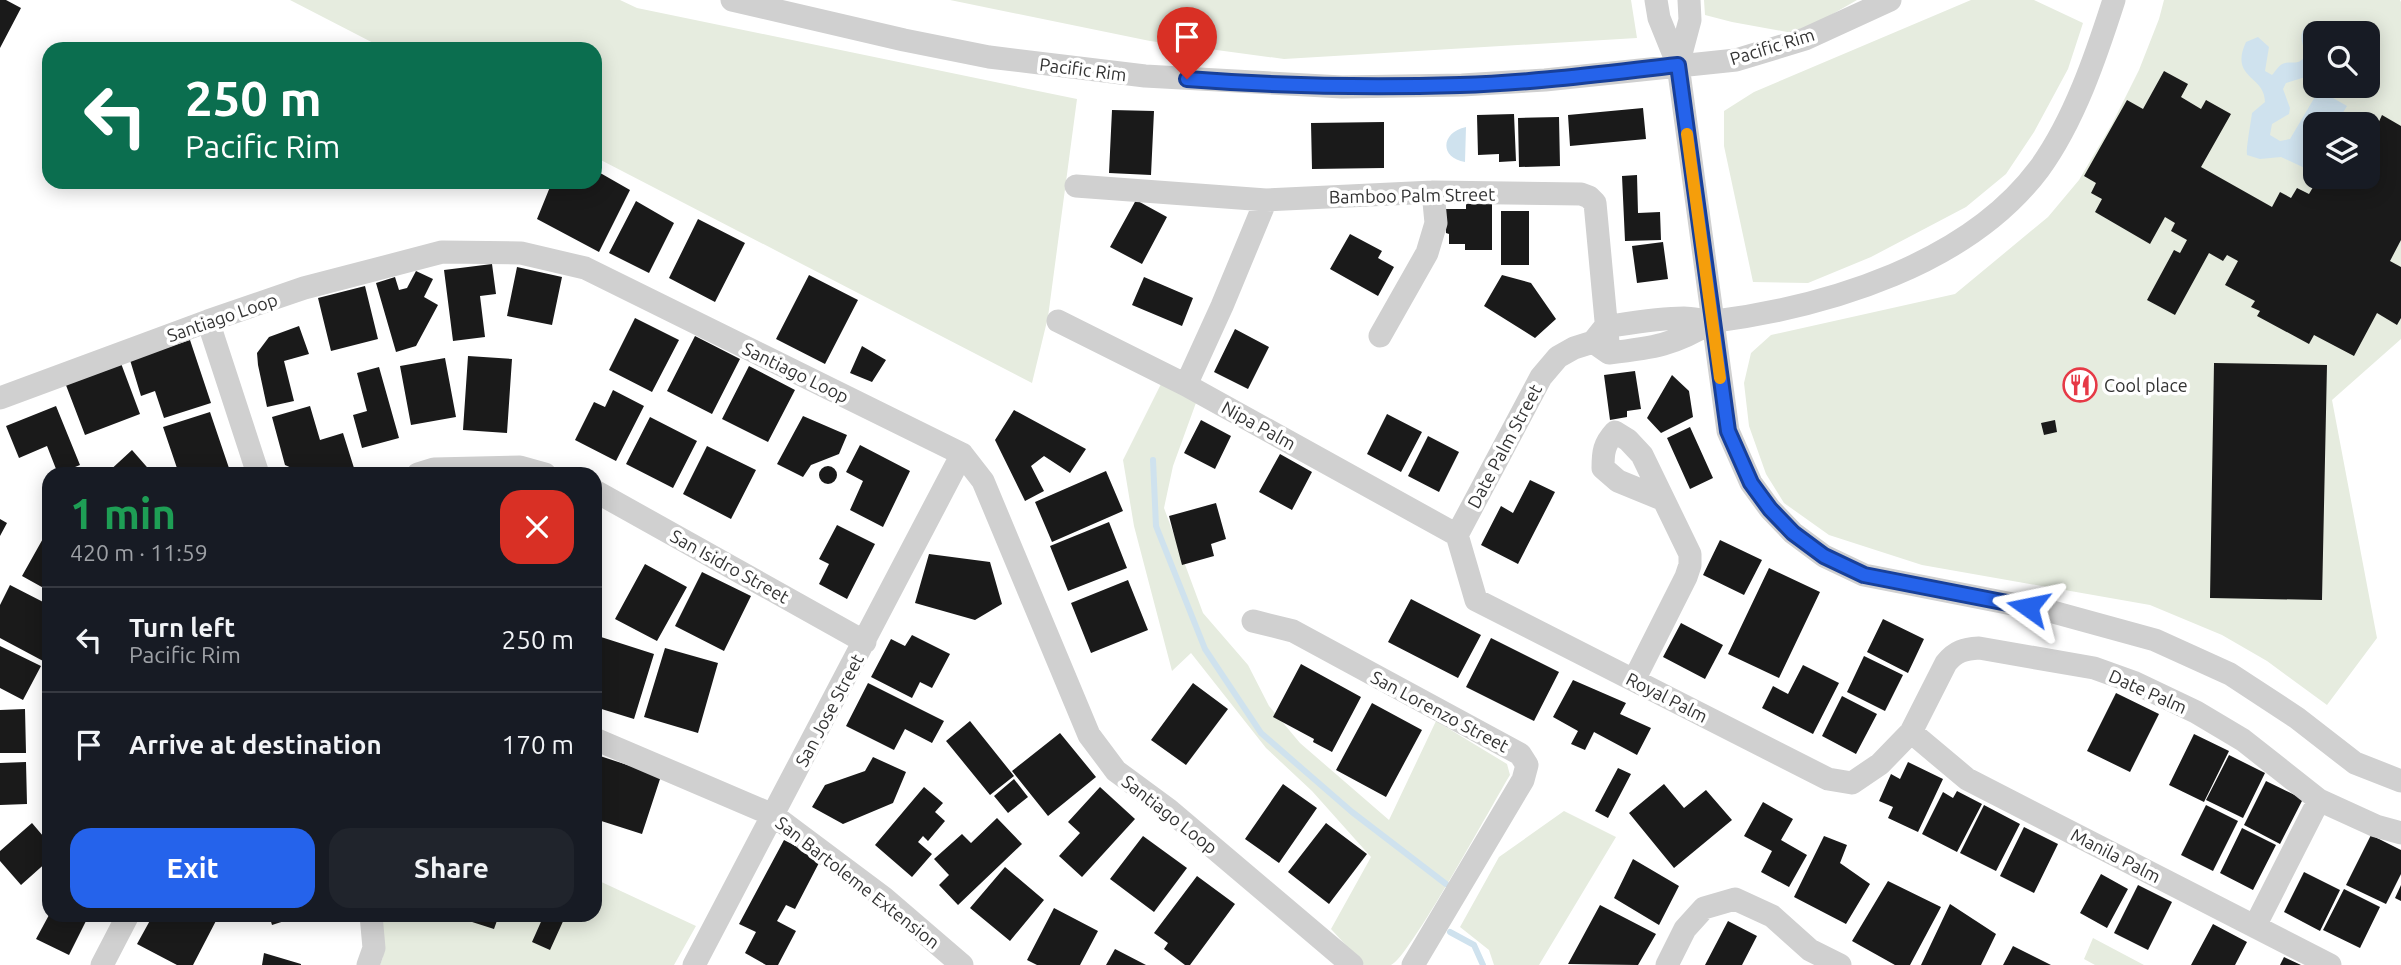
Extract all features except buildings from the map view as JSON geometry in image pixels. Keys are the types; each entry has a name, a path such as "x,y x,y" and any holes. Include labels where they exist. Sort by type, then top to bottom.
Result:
{"street":[{"name":"Pacific Rim","path":"732,0 989,57 1133,75 1342,87 1462,85 1545,80 1736,60 1805,39 1890,0"},
{"path":"1656,0 1659,18 1678,65 1728,431 1751,483 1770,509 1793,533 1824,556 1864,575 2053,612 2155,640 2230,674 2297,718 2355,763 2401,781"},
{"path":"1678,65 1690,20 1689,0"},
{"name":"Date Palm Street","path":"1457,535 1541,377 1558,357 1574,348 1603,341 1662,346 1688,337 1713,321 1846,292 1939,255 1976,230 2010,201 2038,170 2057,140 2103,35 2114,0"},
{"name":"Bamboo Palm Street","path":"1076,186 1266,200 1433,192 1581,194 1595,203 1603,341"},
{"path":"1380,336 1427,253 1436,223 1433,192"},
{"path":"1186,385 1266,200"},
{"name":"Santiago Loop","path":"2,393 304,288 442,252 521,253 585,268 962,454 983,481 1089,735 1116,771 1169,810 1352,965"},
{"path":"208,321 256,467"},
{"name":"Nipa Palm","path":"1058,321 1186,385 1457,535"},
{"name":"San Jose Street","path":"694,965 962,454"},
{"name":"San Isidro Street","path":"602,495 865,642"},
{"path":"1634,680 1690,565 1690,554 1662,499"},
{"name":"Royal Palm","path":"1457,535 1476,600 1828,779 1852,783 1880,764 1911,732"},
{"name":"San Lorenzo Street","path":"1253,621 1293,631 1520,754 1527,765 1523,780 1413,965"},
{"name":"Date Palm","path":"1911,732 1946,663 1954,653 1964,649 1979,649 2094,668 2196,712 2243,740 2319,800 2376,826 2401,833"},
{"name":"Manila Palm","path":"1911,732 1967,779 2330,965"},
{"name":"San Bartoleme Extension","path":"602,742 773,815 884,898 962,965"},
{"path":"2255,926 2319,800"},
{"path":"1667,965 1685,929 1704,908 1735,899 1772,916 1810,950 1839,965"},
{"path":"102,965 124,922"},
{"path":"368,965 374,948 372,922"}],"shaded area":[{"path":"290,0 620,0 637,8 1077,99 1048,317 1032,383 602,161 602,42 371,42"},
{"path":"950,0 1631,0 1637,38 1284,59 1150,41"},
{"path":"1704,0 1857,0 1798,34 1705,15"},
{"path":"1971,0 2034,0 2083,23 2068,69 2034,132 2006,174 1966,207 1871,257 1808,283 1753,282 1724,146 1724,111 1754,92"},
{"path":"2164,0 2401,2 2401,339 2332,400 2377,638 2327,705 2267,661 2222,635 2150,605 1922,565 1829,535 1784,503 1766,474 1749,426 1744,383 1751,353 1771,335 1955,294 2048,217 2079,180 2112,124 2139,70"},
{"path":"1162,382 1197,400 1173,466 1164,508 1203,613 1248,665 1269,706 1300,743 1389,820 1436,721 1507,764 1510,775 1470,845 1415,937 1391,965 1364,965 1331,929 1371,857 1312,791 1266,748 1191,653 1172,671 1134,526 1123,460"},
{"path":"1564,811 1616,837 1539,965 1494,965 1489,950 1460,927 1499,857"},
{"path":"602,882 696,926 674,965 380,965 383,957 383,922 602,922"},
{"path":"2093,938 2144,965 2095,965 2084,959"}],"water":[{"path":"2258,37 2269,47 2265,71 2272,75 2283,64 2303,58 2303,78 2286,83 2283,89 2290,108 2289,114 2272,124 2270,135 2280,141 2290,139 2303,117 2303,167 2281,157 2260,159 2247,155 2252,113 2265,102 2260,86 2242,63 2246,42"},
{"path":"2314,98 2333,98 2347,106 2343,112 2306,112"},
{"path":"1466,127 1465,162 1451,156 1446,145 1452,134"}],"waterway":[{"path":"1153,460 1156,526 1205,649 1261,733 1352,812 1446,884"},
{"path":"1450,932 1474,945 1483,965"}],"slow traffic":[{"path":"1687,134 1720,378"}],"place":[{"name":"Cool place","path":"2080,385"}],"route":[{"path":"1187,79 1342,87 1462,85 1545,80 1678,65 1728,431 1751,483 1770,509 1793,533 1824,556 1864,575 2028,607"}]}
